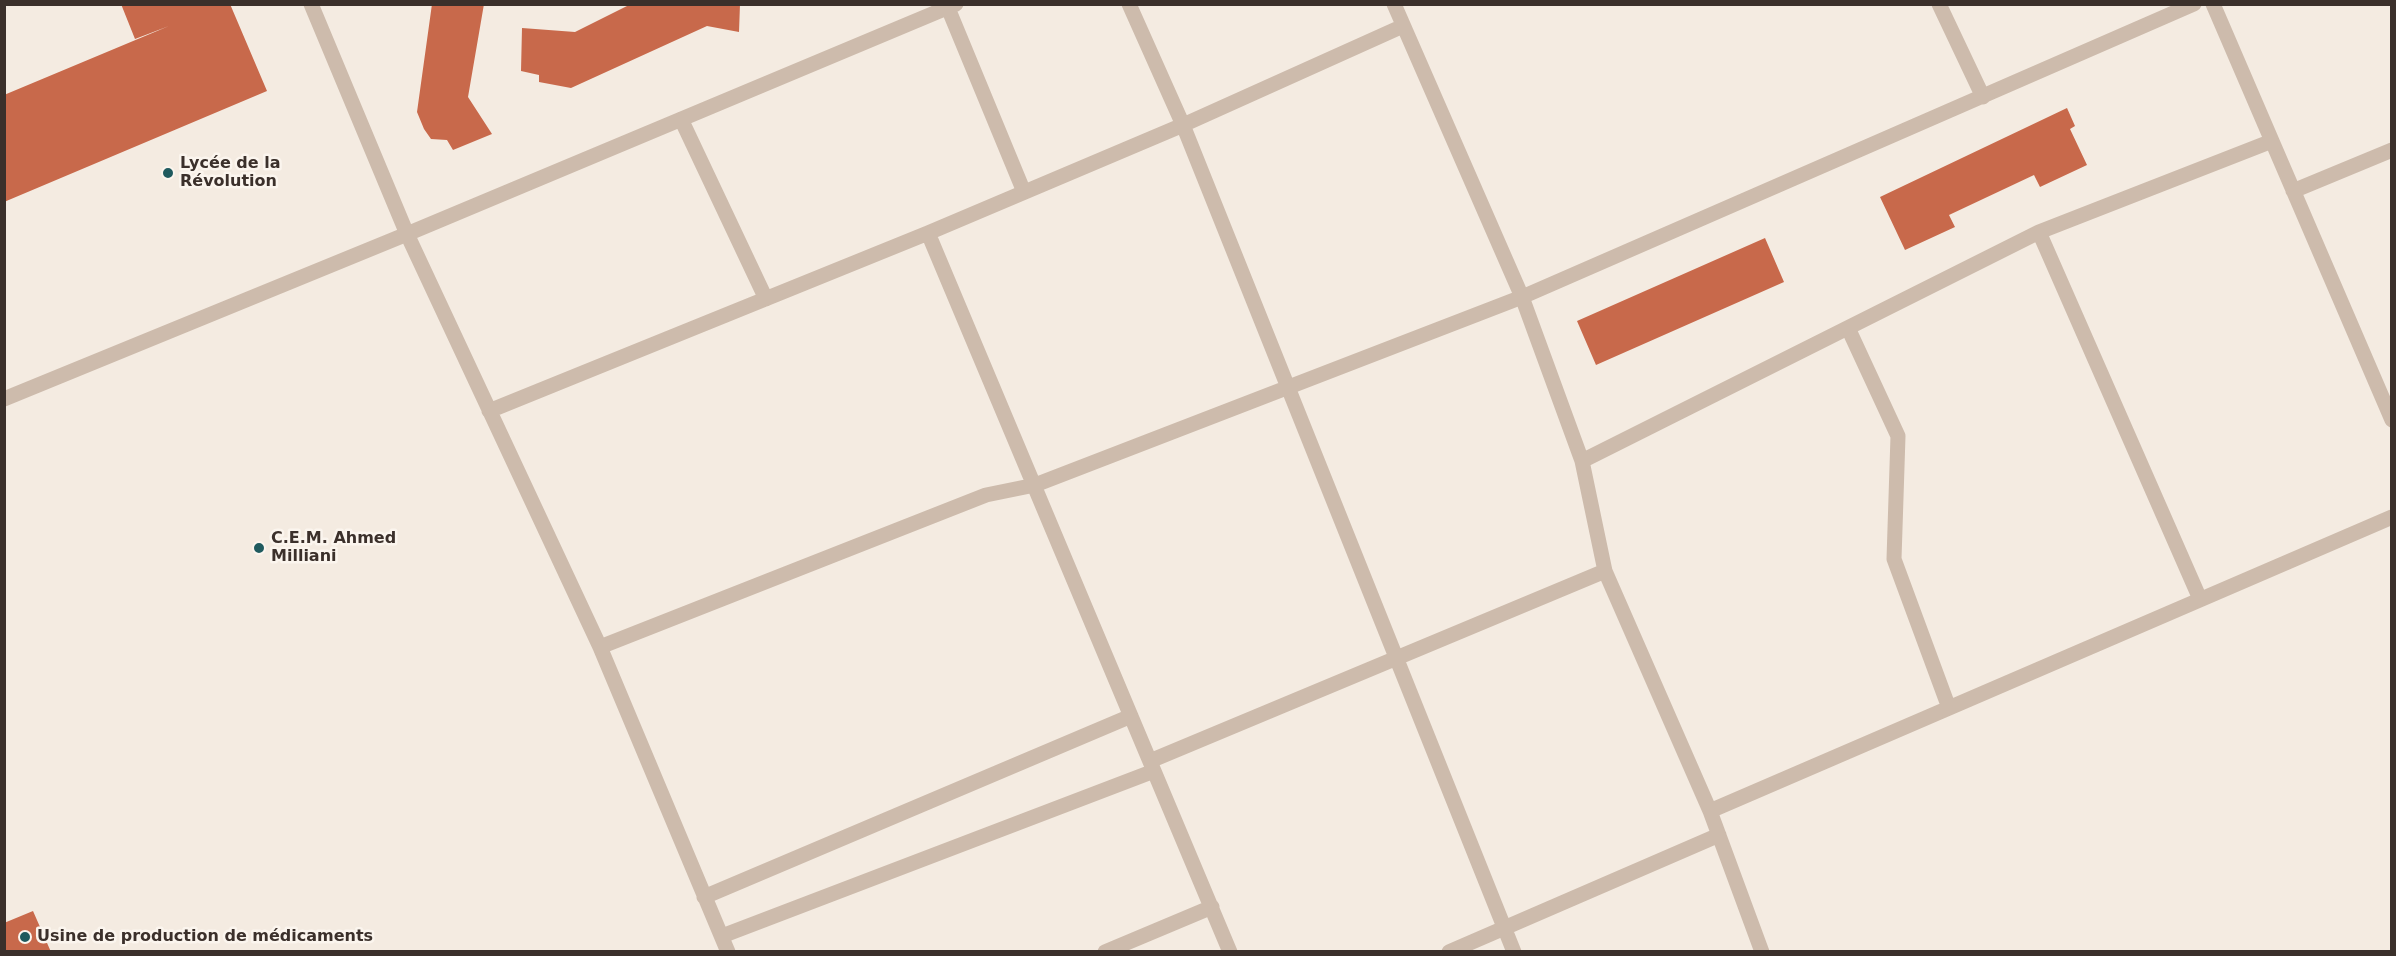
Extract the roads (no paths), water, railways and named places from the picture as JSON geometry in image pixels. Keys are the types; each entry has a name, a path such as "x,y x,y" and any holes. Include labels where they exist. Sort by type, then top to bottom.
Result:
{"street":[{"path":"311,4 407,234 600,647 728,951"},
{"path":"1130,4 1183,124 1514,951"},
{"path":"1394,4 1522,297 1582,461 1605,571 1710,811 1762,951"},
{"path":"1939,4 1983,97"},
{"path":"600,647 986,495 1035,485 1522,297 2194,4"},
{"path":"2213,4 2391,420"},
{"path":"4,399 407,234 952,6 1024,192"},
{"path":"489,411 928,233 1183,124 1403,26"},
{"path":"681,119 766,299"},
{"path":"1582,461 2039,232 2272,141"},
{"path":"2293,191 2391,150"},
{"path":"2039,232 2200,599"},
{"path":"928,233 1230,951"},
{"path":"1848,328 1898,436 1894,559 1949,708"},
{"path":"1710,811 2391,517"},
{"path":"722,936 1152,766 1396,657 1605,571"},
{"path":"704,897 1131,716"},
{"path":"1449,951 1719,836"},
{"path":"1105,951 1212,907"}],"place":[{"name":"Lycée de la Révolution","path":"168,173"},
{"name":"C.E.M. Ahmed Milliani","path":"259,548"},
{"name":"Usine de production de médicaments","path":"25,937"}]}
